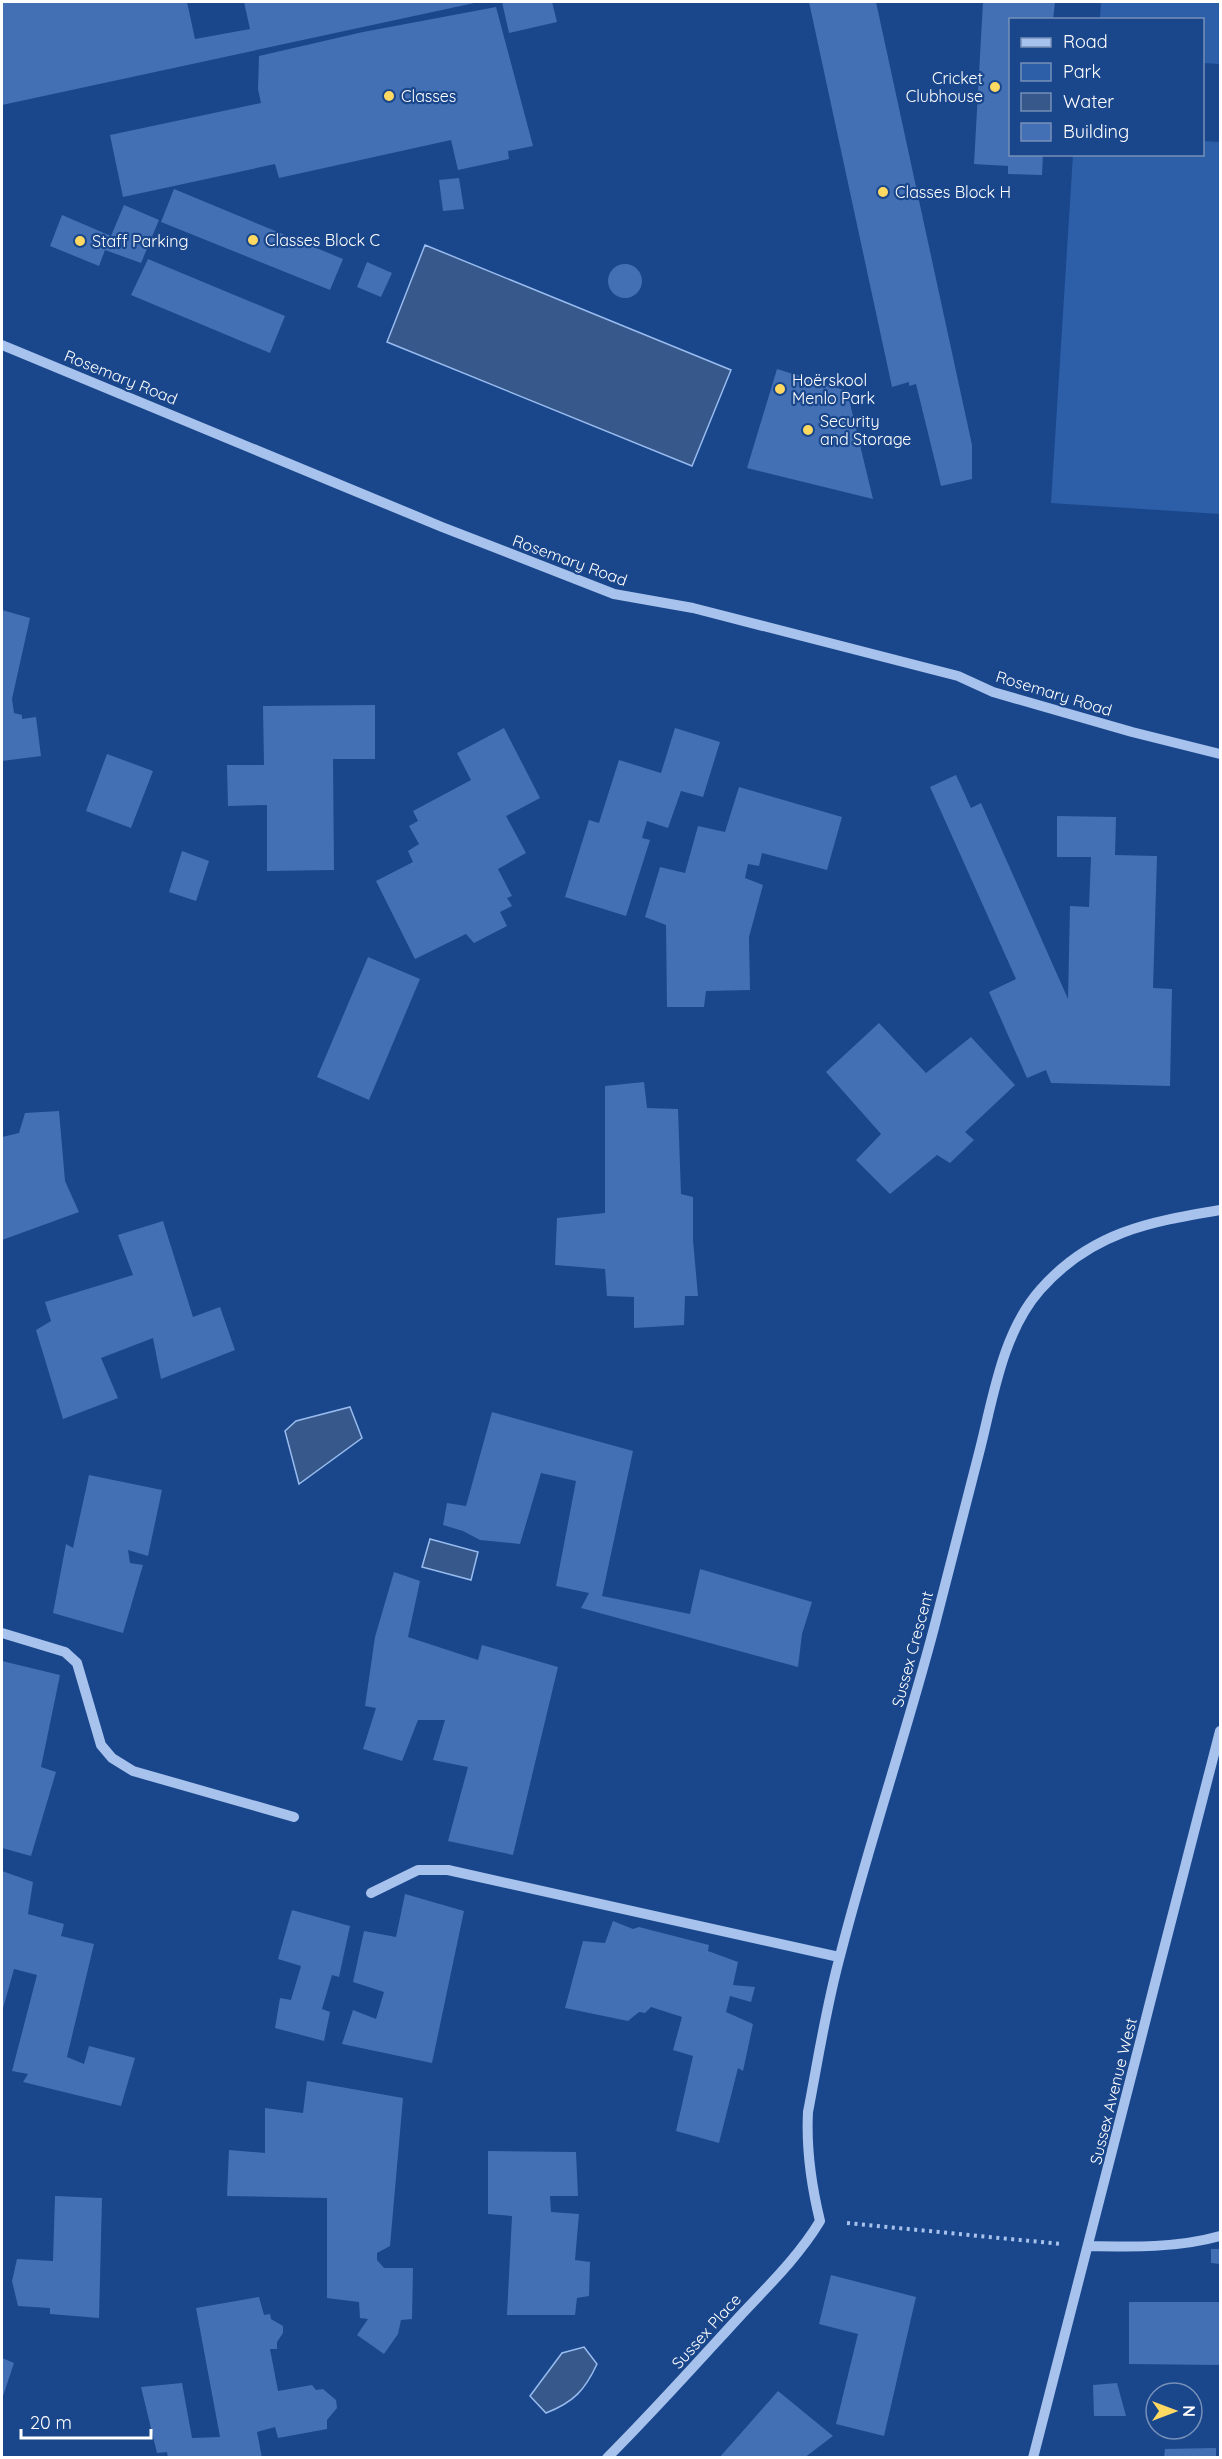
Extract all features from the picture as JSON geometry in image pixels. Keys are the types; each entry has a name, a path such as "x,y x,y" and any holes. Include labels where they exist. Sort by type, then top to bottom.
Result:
{"street":[{"name":"Rosemary Road","path":"2,345 453,531 614,594 693,608 958,676 993,692 1221,754"},
{"name":"Sussex Crescent","path":"820,2221 811,2182 807,2139 808,2112 839,1957 921,1676 999,1377 1016,1327 1041,1289 1095,1244 1128,1229 1166,1219 1221,1210"},
{"path":"2,1632 65,1652 77,1663 101,1745 112,1758 133,1771 294,1817"},
{"name":"Sussex Avenue West","path":"1033,2457 1221,1731"},
{"path":"371,1893 418,1870 448,1870 839,1957"},
{"name":"Sussex Place","path":"607,2457 643,2422 785,2267 812,2235 820,2221"},
{"path":"1089,2247 1134,2247 1221,2236"}],"path":[{"path":"820,2221 1089,2247"}],"green space":[{"path":"1101,2 1220,2 1220,64 1204,63 1204,18 1100,18"},
{"path":"1204,141 1220,142 1220,514 1051,503 1073,156 1204,156"}],"water":[{"path":"425,245 731,370 692,466 387,342"},
{"path":"350,1407 362,1438 299,1484 285,1431 296,1421"},
{"path":"430,1539 478,1552 471,1580 422,1567"},
{"path":"584,2347 597,2364 593,2373 571,2400 546,2413 530,2396 562,2353"}],"building":[{"path":"2,2 187,2 195,39 250,29 244,2 479,2 2,105"},
{"path":"502,2 552,2 557,22 509,33"},
{"name":"Classes Block H","path":"809,2 876,2 972,445 972,479 941,486 916,384 909,386 909,382 892,387"},
{"name":"Cricket Clubhouse","path":"983,2 1055,2 1053,18 1009,18 1009,156 1043,156 1042,175 1008,174 1008,166 974,164"},
{"name":"Classes","path":"496,7 533,146 508,151 509,159 458,170 451,140 279,178 275,164 123,197 110,135 261,103 258,89 259,56 363,32"},
{"path":"459,178 464,209 443,211 439,180"},
{"name":"Classes Block C","path":"174,189 343,259 330,290 161,222"},
{"path":"124,205 159,220 141,263 105,250 99,266 50,246 62,215 111,236"},
{"path":"148,259 285,316 270,353 131,295"},
{"path":"367,262 392,273 381,297 357,287"},
{"path":"625,264 637,269 642,281 637,293 625,298 613,293 608,281 613,269"},
{"name":"Security and Storage","path":"777,369 847,391 873,499 747,468"},
{"path":"2,610 30,618 12,699 14,713 22,715 22,719 36,717 41,756 2,761"},
{"path":"375,705 375,759 333,759 334,870 267,871 267,805 228,806 227,765 264,765 263,706"},
{"path":"504,728 540,798 506,816 526,853 498,869 512,896 507,898 512,906 500,912 507,926 474,943 466,934 415,959 376,881 413,862 408,851 419,844 409,826 418,821 413,811 471,780 457,753"},
{"path":"675,728 720,742 703,797 681,791 668,828 647,821 642,838 650,840 626,916 565,897 589,820 599,823 619,760 661,773"},
{"path":"107,754 153,771 131,828 86,811"},
{"path":"956,775 971,808 981,803 1068,999 1070,906 1089,907 1091,857 1057,857 1057,816 1116,817 1115,855 1157,856 1153,988 1172,989 1170,1086 1051,1083 1046,1070 1027,1078 989,992 1016,979 930,787"},
{"path":"739,787 842,817 827,870 762,853 759,866 748,864 745,878 763,885 749,937 750,990 706,991 704,1007 667,1007 666,925 645,917 660,867 685,873 698,826 725,832"},
{"path":"182,851 209,861 196,901 169,892"},
{"path":"368,957 420,979 369,1100 317,1077"},
{"path":"879,1023 926,1073 971,1037 1015,1085 965,1132 974,1140 950,1163 937,1155 890,1194 856,1160 881,1134 826,1072"},
{"path":"644,1082 647,1108 678,1109 681,1194 693,1197 693,1240 698,1296 685,1296 684,1325 634,1328 634,1297 607,1296 605,1269 555,1265 557,1218 605,1213 605,1086"},
{"path":"59,1111 65,1181 79,1212 2,1240 2,1137 19,1133 25,1113"},
{"path":"163,1221 193,1317 220,1307 235,1350 161,1379 153,1338 101,1358 118,1398 63,1419 36,1330 51,1321 45,1302 133,1275 118,1235"},
{"path":"492,1412 633,1451 602,1596 690,1614 700,1569 812,1602 802,1634 798,1667 581,1608 589,1593 556,1586 576,1481 541,1473 520,1544 480,1540 463,1531 443,1525 447,1503 466,1506"},
{"path":"89,1475 162,1490 148,1556 128,1550 130,1563 143,1565 123,1633 53,1613 66,1544 73,1548"},
{"path":"394,1572 420,1581 408,1637 478,1660 482,1645 558,1667 513,1855 448,1841 468,1767 433,1760 445,1720 418,1720 402,1761 363,1749 376,1708 365,1706 375,1637"},
{"path":"2,1661 60,1675 41,1767 56,1772 31,1856 2,1848"},
{"path":"2,1871 33,1882 28,1914 64,1924 61,1936 94,1944 67,2057 84,2064 89,2046 135,2058 121,2106 23,2082 28,2074 12,2071 37,1975 14,1969 2,2012"},
{"path":"405,1894 464,1911 432,2063 342,2044 353,2010 376,2019 384,1992 353,1982 364,1931 396,1937"},
{"path":"292,1910 350,1926 339,1977 332,1975 322,2009 330,2012 324,2041 275,2028 280,1998 291,2000 301,1966 278,1959"},
{"path":"613,1921 633,1929 639,1927 709,1945 708,1951 738,1962 733,1985 755,1987 751,2002 730,1996 726,2012 753,2024 743,2071 738,2068 719,2143 676,2131 693,2056 673,2050 682,2017 651,2007 645,2013 639,2012 628,2021 565,2008 583,1941 605,1943"},
{"path":"307,2081 403,2098 390,2246 377,2253 377,2260 384,2268 413,2268 412,2319 401,2320 398,2334 384,2354 357,2335 368,2319 360,2318 359,2302 327,2298 327,2198 227,2196 229,2150 265,2153 265,2108 303,2113"},
{"path":"488,2151 576,2152 578,2196 550,2196 551,2212 579,2214 575,2260 590,2262 589,2296 577,2298 575,2315 507,2315 512,2216 488,2214"},
{"path":"55,2196 102,2198 99,2318 50,2314 50,2308 18,2306 12,2281 17,2259 53,2261"},
{"path":"1211,2249 1220,2249 1220,2264 1211,2263"},
{"path":"831,2275 916,2297 884,2436 836,2424 858,2334 819,2324"},
{"path":"259,2297 264,2315 270,2314 271,2319 283,2326 277,2349 270,2349 278,2391 312,2385 316,2390 323,2389 336,2400 337,2408 327,2420 327,2429 278,2438 275,2427 257,2432 262,2458 168,2458 167,2452 157,2453 141,2387 182,2383 192,2438 220,2437 196,2308"},
{"path":"1129,2302 1220,2302 1220,2365 1129,2364"},
{"path":"2,2358 14,2363 2,2399"},
{"path":"1117,2383 1126,2416 1094,2416 1093,2385"},
{"path":"778,2391 833,2436 804,2458 719,2458"},
{"path":"1216,2448 1216,2458 1164,2458 1165,2449"}],"place":[{"name":"Cricket Clubhouse","path":"995,87"},
{"name":"Classes","path":"389,96"},
{"name":"Classes Block H","path":"883,192"},
{"name":"Classes Block C","path":"253,240"},
{"name":"Staff Parking","path":"80,241"},
{"name":"Hoërskool Menlo Park","path":"780,389"},
{"name":"Security and Storage","path":"808,430"}]}
